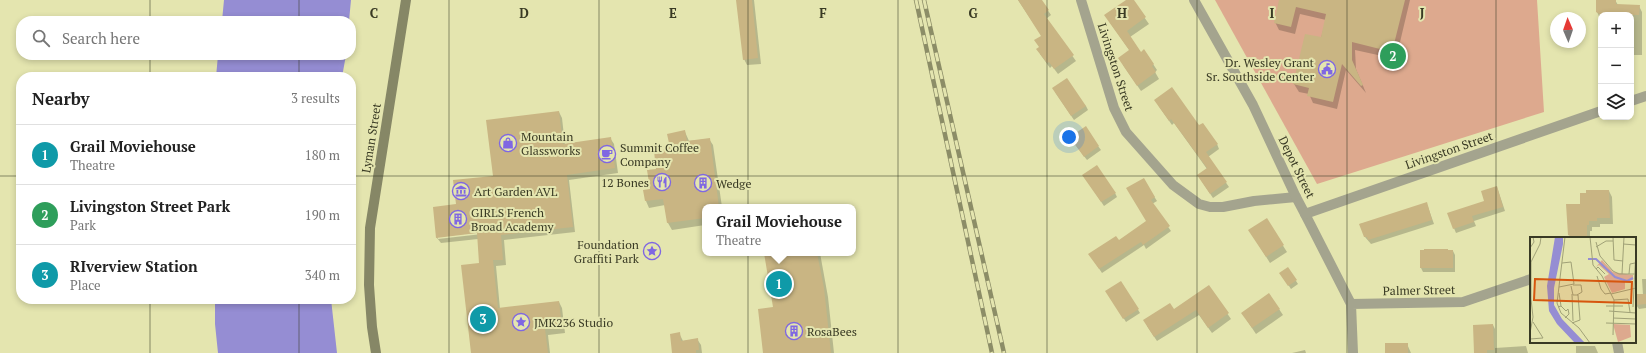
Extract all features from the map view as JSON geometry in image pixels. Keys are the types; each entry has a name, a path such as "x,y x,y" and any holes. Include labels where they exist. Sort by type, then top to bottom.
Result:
{"main road":[{"name":"Lyman Street","path":"376,353 372,327 369,285 370,228 406,0"}],"street":[{"name":"Livingston Street","path":"1081,0 1114,108 1126,132 1173,185 1199,204 1210,207 1223,207 1254,201 1296,197"},
{"name":"Depot Street","path":"1194,0 1253,105 1296,197 1351,304 1353,353"},
{"path":"1634,100 1646,96"},
{"name":"Livingston Street","path":"1305,214 1598,112"},
{"name":"Palmer Street","path":"1351,304 1463,302 1530,279"},
{"path":"1617,343 1619,353"}],"shaded area":[{"path":"224,0 351,0 349,16 222,16"},
{"path":"1215,0 1537,0 1544,112 1317,184"},
{"path":"218,60 345,60 343,72 216,72"},
{"path":"215,304 332,304 337,353 218,353 215,324"}],"building":[{"path":"736,0 752,0 758,58 743,60"},
{"path":"1018,0 1042,0 1049,10 1044,14 1074,55 1054,69 1049,62 1047,63 1036,49 1039,47 1034,40 1041,36"},
{"path":"1126,0 1134,0 1146,17 1127,31 1141,52 1144,49 1154,64 1152,66 1156,72 1137,86 1118,58 1129,50 1104,15"},
{"path":"1279,0 1405,0 1392,52 1352,42 1352,60 1363,85 1361,86 1342,64 1333,102 1307,96 1309,88 1293,84 1305,34 1321,37 1326,14 1296,7 1291,27 1274,23"},
{"path":"1596,0 1616,0 1616,4 1640,5 1639,15 1634,15 1634,12 1596,12"},
{"path":"1067,78 1086,106 1071,116 1052,88"},
{"path":"1172,87 1199,125 1203,123 1218,144 1206,152 1227,182 1210,194 1197,175 1207,168 1171,119 1169,121 1154,100"},
{"path":"559,111 563,144 611,137 615,168 567,175 573,227 501,235 503,260 493,260 498,308 559,301 562,327 545,329 548,353 471,353 461,265 479,263 477,233 436,238 433,207 456,204 453,180 493,176 486,120"},
{"path":"1086,126 1099,146 1084,157 1070,137"},
{"path":"685,130 687,141 710,138 719,204 702,204 702,218 667,223 663,199 645,201 643,190 650,189 647,170 656,169 654,151 668,149 667,144 669,143 667,134"},
{"path":"1097,165 1116,193 1101,202 1082,175"},
{"path":"1144,178 1155,197 1151,200 1170,226 1143,245 1141,242 1099,269 1088,254 1116,236 1119,240 1146,221 1126,188"},
{"path":"1497,186 1503,207 1472,216 1474,222 1453,229 1447,213 1484,201 1481,191"},
{"path":"1586,190 1609,190 1610,218 1597,218 1597,221 1589,221 1589,225 1587,225 1587,236 1573,237 1568,235 1566,204 1580,204 1580,193 1586,193"},
{"path":"1427,202 1432,220 1368,240 1367,237 1364,237 1359,224"},
{"path":"1267,218 1284,245 1266,257 1248,230"},
{"path":"1420,250 1453,250 1453,268 1420,268"},
{"path":"764,256 818,256 824,288 831,353 763,353 758,309 773,307"},
{"path":"1288,267 1297,280 1288,286 1279,273"},
{"path":"1121,281 1139,309 1123,319 1105,291"},
{"path":"1209,285 1229,313 1208,328 1196,310 1154,337 1143,320 1170,303 1174,309"},
{"path":"1269,293 1280,309 1252,328 1241,313"},
{"path":"1636,294 1646,294 1646,304 1636,305"},
{"path":"1493,324 1494,350 1487,350 1487,353 1474,353 1473,325"},
{"path":"680,332 681,341 698,338 699,350 696,350 696,353 672,353 670,334"},
{"path":"1385,343 1408,343 1408,353 1385,353"}],"railway":[{"path":"916,0 992,353"},
{"path":"924,0 1004,353"}],"place":[{"name":"Livingston Street Park","path":"1393,56"},
{"name":"Dr. Wesley Grant Sr. Southside Center","path":"1327,69"},
{"name":"Mountain Glassworks","path":"508,143"},
{"name":"Summit Coffee Company","path":"607,154"},
{"name":"12 Bones","path":"662,182"},
{"name":"Wedge","path":"703,183"},
{"name":"Art Garden AVL","path":"461,191"},
{"name":"GIRLS French Broad Academy","path":"458,219"},
{"name":"Foundation Graffiti Park","path":"652,251"},
{"name":"Grail Moviehouse","path":"779,284"},
{"name":"RIverview Station","path":"483,319"},
{"name":"JMK236 Studio","path":"521,322"},
{"name":"RosaBees","path":"794,331"}]}
